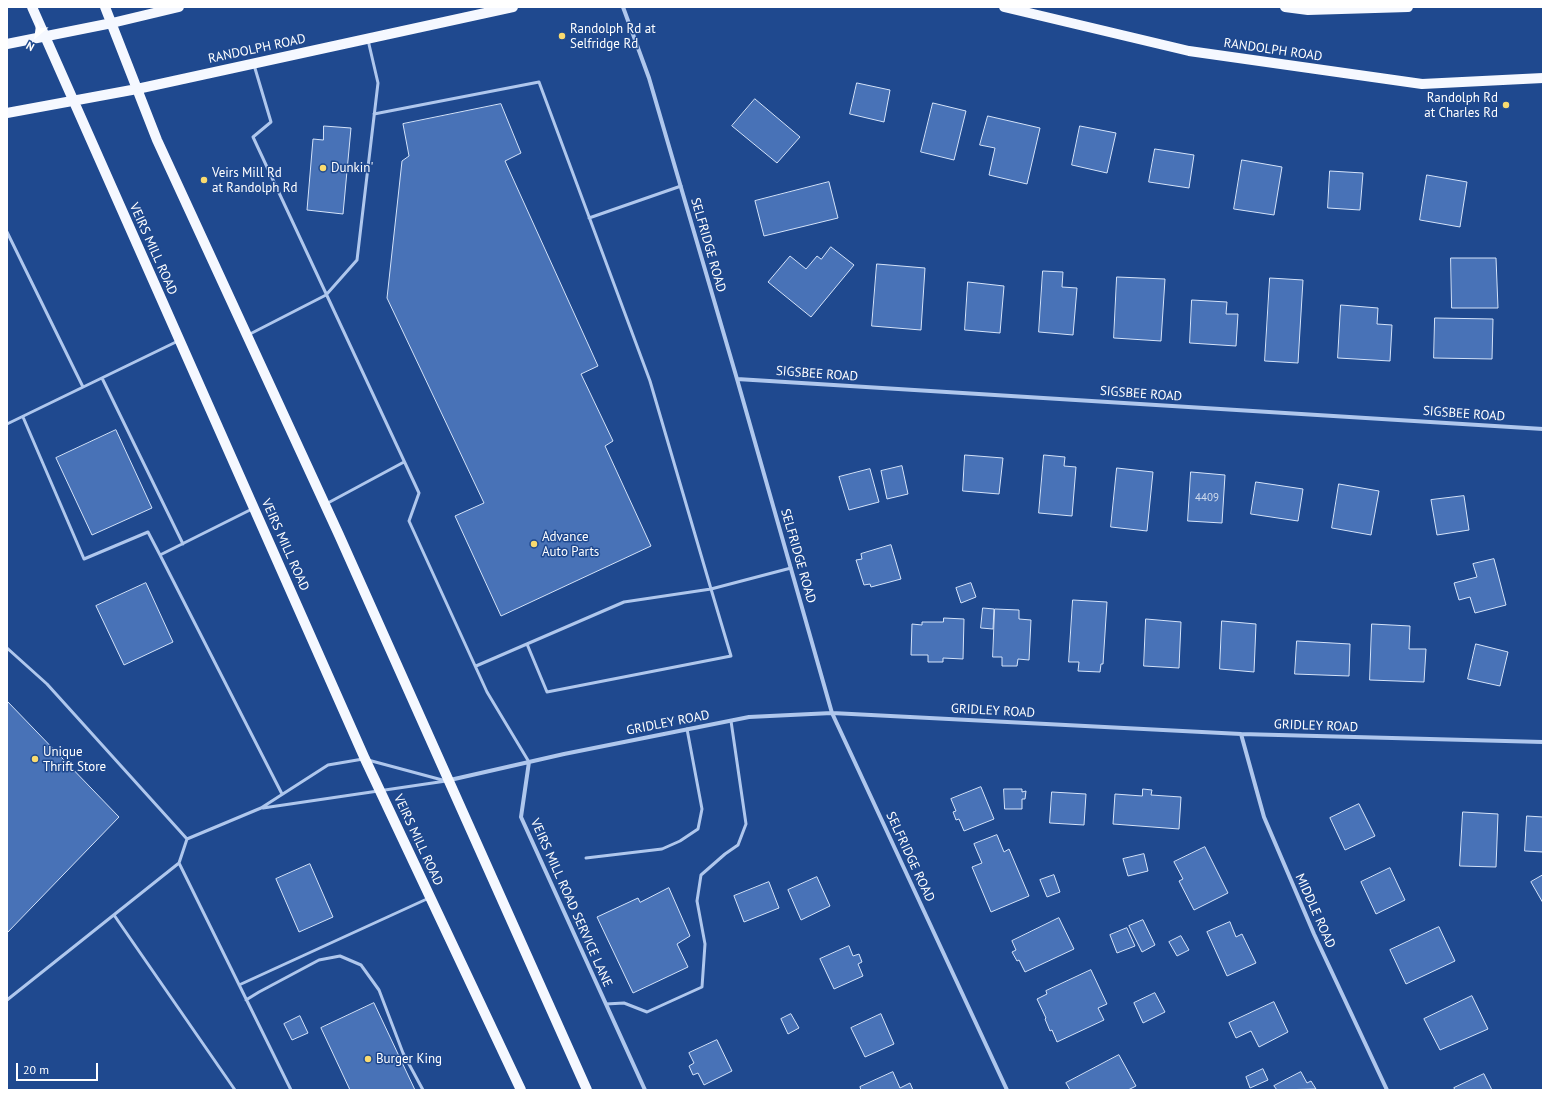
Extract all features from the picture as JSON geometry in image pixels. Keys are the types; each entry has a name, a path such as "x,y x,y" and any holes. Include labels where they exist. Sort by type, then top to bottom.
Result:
{"main road":[{"name":"VEIRS MILL ROAD","path":"32,7 365,759 521,1090"},
{"path":"105,7 157,140 324,505 587,1090"},
{"path":"7,44 112,23 179,7"},
{"name":"RANDOLPH ROAD","path":"7,113 137,89 513,7"},
{"name":"RANDOLPH ROAD","path":"1004,7 1189,51 1422,84 1543,78"},
{"path":"1285,7 1308,10 1408,7"}],"street":[{"name":"SELFRIDGE ROAD","path":"623,7 649,78 681,186 832,713 1007,1090"},
{"name":"SIGSBEE ROAD","path":"737,379 1543,429"},
{"name":"GRIDLEY ROAD","path":"448,781 564,754 732,720 749,717 832,713 1241,734 1543,742"},
{"name":"MIDDLE ROAD","path":"1241,734 1264,817 1314,934 1387,1090"},
{"name":"VEIRS MILL ROAD SERVICE LANE","path":"529,762 521,817 645,1090"}],"lane":[{"path":"247,335 326,295 357,260 378,83 367,39"},
{"path":"253,63 271,122 253,137 419,493 409,520 487,692 529,762"},
{"path":"374,114 539,82 650,381 731,656 547,692 527,644"},
{"path":"590,218 681,186"},
{"path":"7,232 83,387"},
{"path":"7,424 180,340"},
{"path":"102,378 183,544"},
{"path":"22,416 84,559 148,532 282,794"},
{"path":"324,505 404,462"},
{"path":"160,555 254,508"},
{"path":"476,666 624,602 711,589 791,568"},
{"path":"7,648 47,684 187,838"},
{"path":"606,1004 624,1003 647,1012 702,987 705,944 698,901 701,875 738,845 746,824 732,720"},
{"path":"586,858 662,849 680,841 698,829 702,808 687,729"},
{"path":"187,838 261,808 328,765 365,759 448,781"},
{"path":"261,808 448,781"},
{"path":"7,1000 179,863 187,838"},
{"path":"179,863 291,1090"},
{"path":"239,985 431,897"},
{"path":"114,915 235,1090"},
{"path":"246,1000 319,960 340,956 361,965 379,990 403,1053 423,1090"}],"building":[{"path":"857,83 890,90 884,122 850,114"},
{"path":"755,99 800,137 777,163 732,126"},
{"path":"933,103 966,111 954,160 921,152"},
{"path":"501,104 521,153 505,161 598,366 581,374 613,441 605,446 651,546 501,616 455,516 484,503 387,298 402,161 409,156 403,124"},
{"path":"988,116 1040,128 1027,184 989,175 995,148 980,145"},
{"path":"324,126 351,128 343,214 307,210 313,139 323,140"},
{"path":"1080,126 1116,133 1107,173 1072,165"},
{"path":"1155,149 1194,155 1189,188 1149,182"},
{"path":"1242,160 1282,167 1274,215 1234,209"},
{"path":"1330,171 1363,173 1360,210 1328,208"},
{"path":"1427,175 1467,182 1460,227 1420,220"},
{"path":"829,182 838,218 764,236 755,201"},
{"path":"831,247 854,265 811,317 768,282 790,256 806,269 817,256 821,259"},
{"path":"1451,258 1496,258 1498,308 1452,308"},
{"path":"877,264 925,268 921,330 872,326"},
{"path":"1043,271 1063,272 1062,287 1077,288 1073,335 1039,332"},
{"path":"1117,277 1165,279 1161,341 1114,338"},
{"path":"1270,278 1303,280 1298,363 1265,361"},
{"path":"968,282 1004,286 1000,333 965,330"},
{"path":"1192,300 1227,302 1226,314 1238,314 1236,346 1190,343"},
{"path":"1341,305 1378,308 1377,324 1392,325 1390,361 1338,358"},
{"path":"1435,318 1493,319 1492,359 1434,358"},
{"path":"116,430 152,508 92,535 56,458"},
{"path":"965,455 1003,458 999,494 963,491"},
{"path":"1044,455 1065,457 1064,466 1076,467 1072,516 1039,513"},
{"path":"902,466 908,494 887,499 881,471"},
{"path":"1117,468 1153,472 1147,531 1111,527"},
{"path":"870,469 879,502 849,510 839,477"},
{"path":"1191,472 1225,475 1222,523 1188,521"},
{"path":"1256,482 1303,489 1298,521 1251,514"},
{"path":"1339,484 1379,491 1371,535 1332,528"},
{"path":"1464,496 1469,530 1437,535 1431,500"},
{"path":"891,545 901,579 871,587 870,584 864,585 856,560 862,559 861,554"},
{"path":"1494,559 1506,605 1475,613 1470,597 1459,600 1454,583 1477,577 1473,564"},
{"path":"146,583 173,642 124,665 96,606"},
{"path":"971,583 976,597 961,603 956,588"},
{"path":"1073,600 1107,602 1103,664 1101,664 1100,672 1078,671 1079,662 1069,662"},
{"path":"983,608 994,609 993,629 981,628"},
{"path":"995,609 1019,610 1019,619 1031,620 1029,660 1018,659 1017,666 1002,666 1002,657 993,657"},
{"path":"944,618 964,619 963,659 943,658 943,662 928,662 928,655 911,655 912,624 922,625 922,622 943,622"},
{"path":"1146,619 1181,622 1179,668 1144,666"},
{"path":"1222,621 1256,624 1254,672 1220,669"},
{"path":"1372,624 1410,626 1409,649 1426,649 1424,682 1370,680"},
{"path":"1297,641 1350,644 1349,676 1295,674"},
{"path":"1476,644 1508,652 1500,686 1468,679"},
{"name":"Unique Thrift Store","path":"7,701 119,817 7,933"},
{"path":"981,787 994,819 964,831 959,819 956,820 953,812 956,811 951,799"},
{"path":"1004,789 1022,789 1022,792 1026,791 1025,799 1022,799 1022,809 1005,809"},
{"path":"1143,789 1152,790 1151,795 1181,797 1179,829 1113,824 1115,794 1142,796"},
{"path":"1052,792 1086,794 1084,825 1050,823"},
{"path":"1359,804 1375,836 1345,850 1330,818"},
{"path":"1463,812 1498,814 1496,867 1460,866"},
{"path":"1527,816 1543,817 1543,852 1525,851"},
{"path":"997,835 1004,852 1009,849 1029,896 991,912 972,867 982,863 974,844"},
{"path":"1205,847 1228,893 1194,910 1179,881 1183,879 1174,862"},
{"path":"1144,854 1148,871 1128,876 1123,859"},
{"path":"310,864 333,917 299,932 276,879"},
{"path":"1390,868 1405,900 1376,914 1361,882"},
{"path":"1054,875 1060,892 1047,897 1040,880"},
{"path":"1543,875 1543,903 1531,882"},
{"path":"817,877 830,906 801,920 788,890"},
{"path":"769,882 779,908 744,922 734,896"},
{"path":"669,888 690,936 677,944 688,967 633,993 597,917 638,898 640,902"},
{"path":"1059,918 1074,949 1025,972 1019,960 1017,961 1012,952 1016,950 1012,941"},
{"path":"1143,920 1155,945 1142,952 1129,926"},
{"path":"1230,922 1236,937 1242,934 1256,963 1227,976 1207,932"},
{"path":"1439,927 1455,961 1406,984 1390,950"},
{"path":"1127,928 1135,946 1117,953 1110,935"},
{"path":"1181,936 1189,950 1177,956 1169,942"},
{"path":"849,946 853,956 859,954 862,962 858,964 863,976 834,989 820,959"},
{"path":"1091,970 1107,1004 1098,1008 1104,1020 1057,1042 1052,1030 1050,1031 1037,999 1047,994 1046,991"},
{"path":"1155,993 1165,1012 1143,1023 1134,1003"},
{"path":"1472,996 1488,1029 1440,1050 1424,1019"},
{"path":"1274,1002 1288,1032 1259,1047 1251,1031 1236,1038 1229,1023"},
{"name":"Burger King","path":"374,1003 415,1090 350,1090 321,1028"},
{"path":"791,1014 799,1028 788,1034 781,1019"},
{"path":"881,1014 894,1044 865,1057 851,1028"},
{"path":"300,1016 308,1033 292,1040 284,1024"},
{"path":"717,1040 732,1071 704,1085 698,1073 693,1075 689,1066 694,1063 689,1053"},
{"path":"1119,1055 1136,1086 1128,1090 1070,1090 1066,1083"},
{"path":"1263,1069 1268,1080 1250,1088 1246,1077"},
{"path":"893,1072 900,1088 910,1083 913,1090 861,1090 860,1087"},
{"path":"1301,1072 1307,1083 1311,1081 1316,1089 1277,1090 1274,1086"},
{"path":"1484,1074 1492,1090 1455,1090 1454,1088"}],"place":[{"name":"Randolph Rd at Selfridge Rd","path":"562,36"},
{"name":"Randolph Rd at Charles Rd","path":"1506,105"},
{"name":"Dunkin'","path":"323,168"},
{"name":"Veirs Mill Rd at Randolph Rd","path":"204,180"},
{"name":"Advance Auto Parts","path":"534,544"},
{"name":"Unique Thrift Store","path":"35,759"},
{"name":"Burger King","path":"368,1059"}]}
